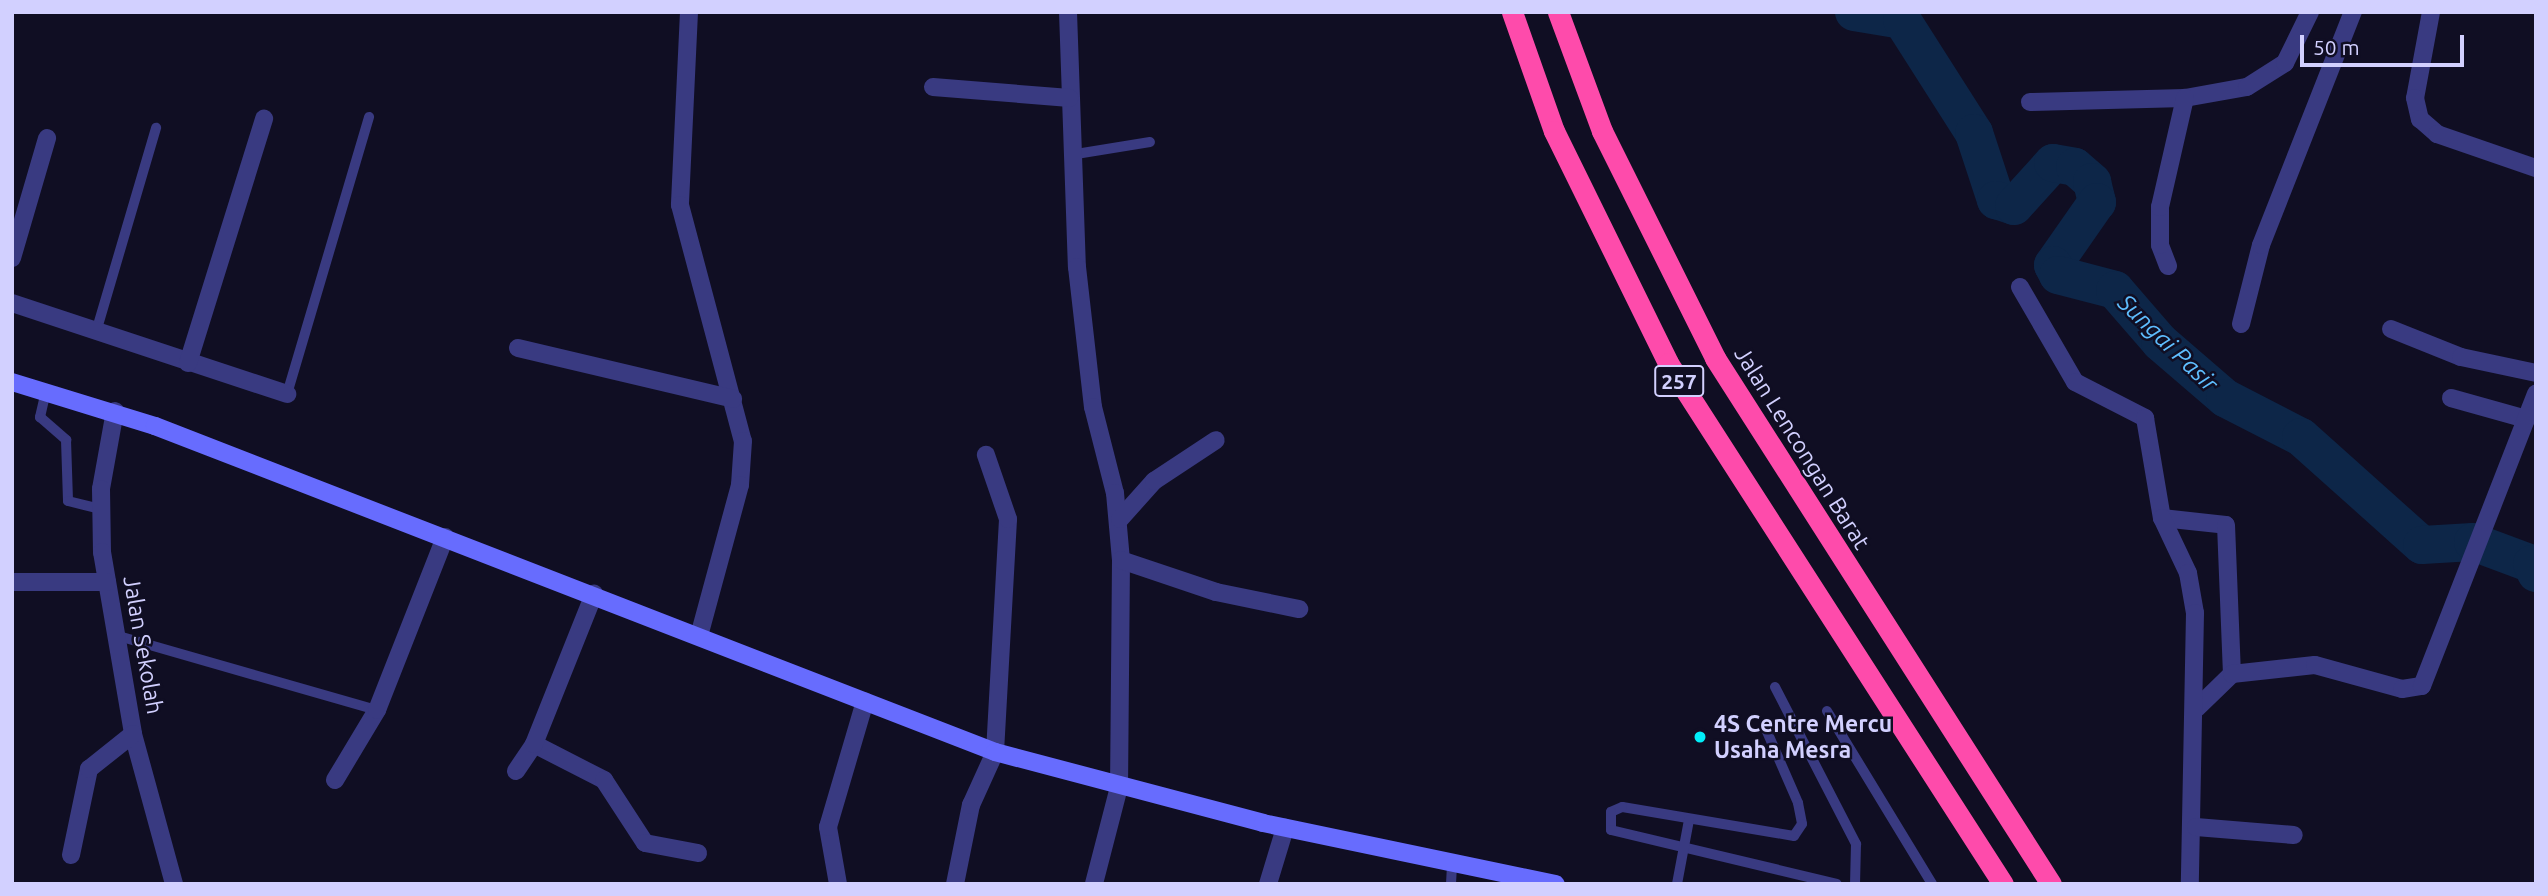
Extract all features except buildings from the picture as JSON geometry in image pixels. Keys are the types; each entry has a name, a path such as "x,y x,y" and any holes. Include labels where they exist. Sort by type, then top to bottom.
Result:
{"highway":[{"name":"257","path":"1512,12 1554,131 1668,363 1991,874 2003,884"},
{"name":"Jalan Lencongan Barat","path":"1558,12 1602,131 1715,358 2052,884"}],"main road":[{"path":"12,382 115,411 594,594 995,752 1119,787 1285,828 1556,884"}],"street":[{"path":"689,12 680,205 743,442 740,485 699,636"},
{"path":"1069,12 1070,155 1093,407 1120,519 1119,787 1094,884"},
{"path":"2030,102 2185,97 2269,76 2296,47 2310,12"},
{"path":"2241,324 2261,245 2353,12"},
{"path":"2431,12 2414,98 2420,119 2437,134 2536,168"},
{"path":"933,87 1070,97"},
{"path":"2168,266 2160,245 2160,207 2185,97"},
{"path":"188,363 264,119"},
{"path":"12,258 47,138"},
{"path":"2020,287 2075,382 2145,418 2162,518 2193,592 2197,708 2196,827 2190,884"},
{"path":"12,303 287,394"},
{"path":"2390,330 2461,357 2536,373"},
{"path":"518,348 733,400"},
{"path":"2197,708 2232,674 2315,665 2402,689 2422,686 2484,530 2527,432 2536,393"},
{"path":"2451,398 2527,432"},
{"name":"Jalan Sekolah","path":"115,411 101,509 107,582 133,734 174,884"},
{"path":"1120,519 1154,481 1216,440"},
{"path":"955,884 971,805 995,752 1008,519 986,454"},
{"path":"2162,518 2226,525 2232,674"},
{"path":"335,780 377,710 445,537"},
{"path":"1121,560 1216,592 1299,609"},
{"path":"12,582 107,582"},
{"path":"516,771 534,744 594,594"},
{"path":"838,884 828,827 865,701"},
{"path":"71,855 89,769 133,734"},
{"path":"534,744 604,780 645,843 698,853"},
{"path":"2196,827 2294,835"},
{"path":"1268,884 1285,828"}],"lane":[{"path":"287,394 369,117"},
{"path":"96,332 156,128"},
{"path":"1070,155 1150,142"},
{"path":"46,391 40,417 66,440 68,501 101,509"},
{"path":"116,635 377,710"},
{"path":"1775,687 1856,844 1855,884"},
{"path":"1827,711 1932,884"},
{"path":"1765,727 1798,803 1798,834 1784,838 1622,807 1611,812 1611,830 1617,834 1683,850 1837,884"},
{"path":"1677,884 1689,820"},
{"path":"1451,884 1452,864"}],"waterway":[{"name":"Sungai Pasir","path":"1854,12 1902,20 1974,133 1996,200 2014,206 2053,163 2075,167 2092,182 2097,202 2053,265 2058,275 2115,290 2160,342 2225,398 2301,437 2422,545 2473,542 2532,564 2536,573"}],"place":[{"name":"4S Centre Mercu Usaha Mesra","path":"1700,737"}]}
